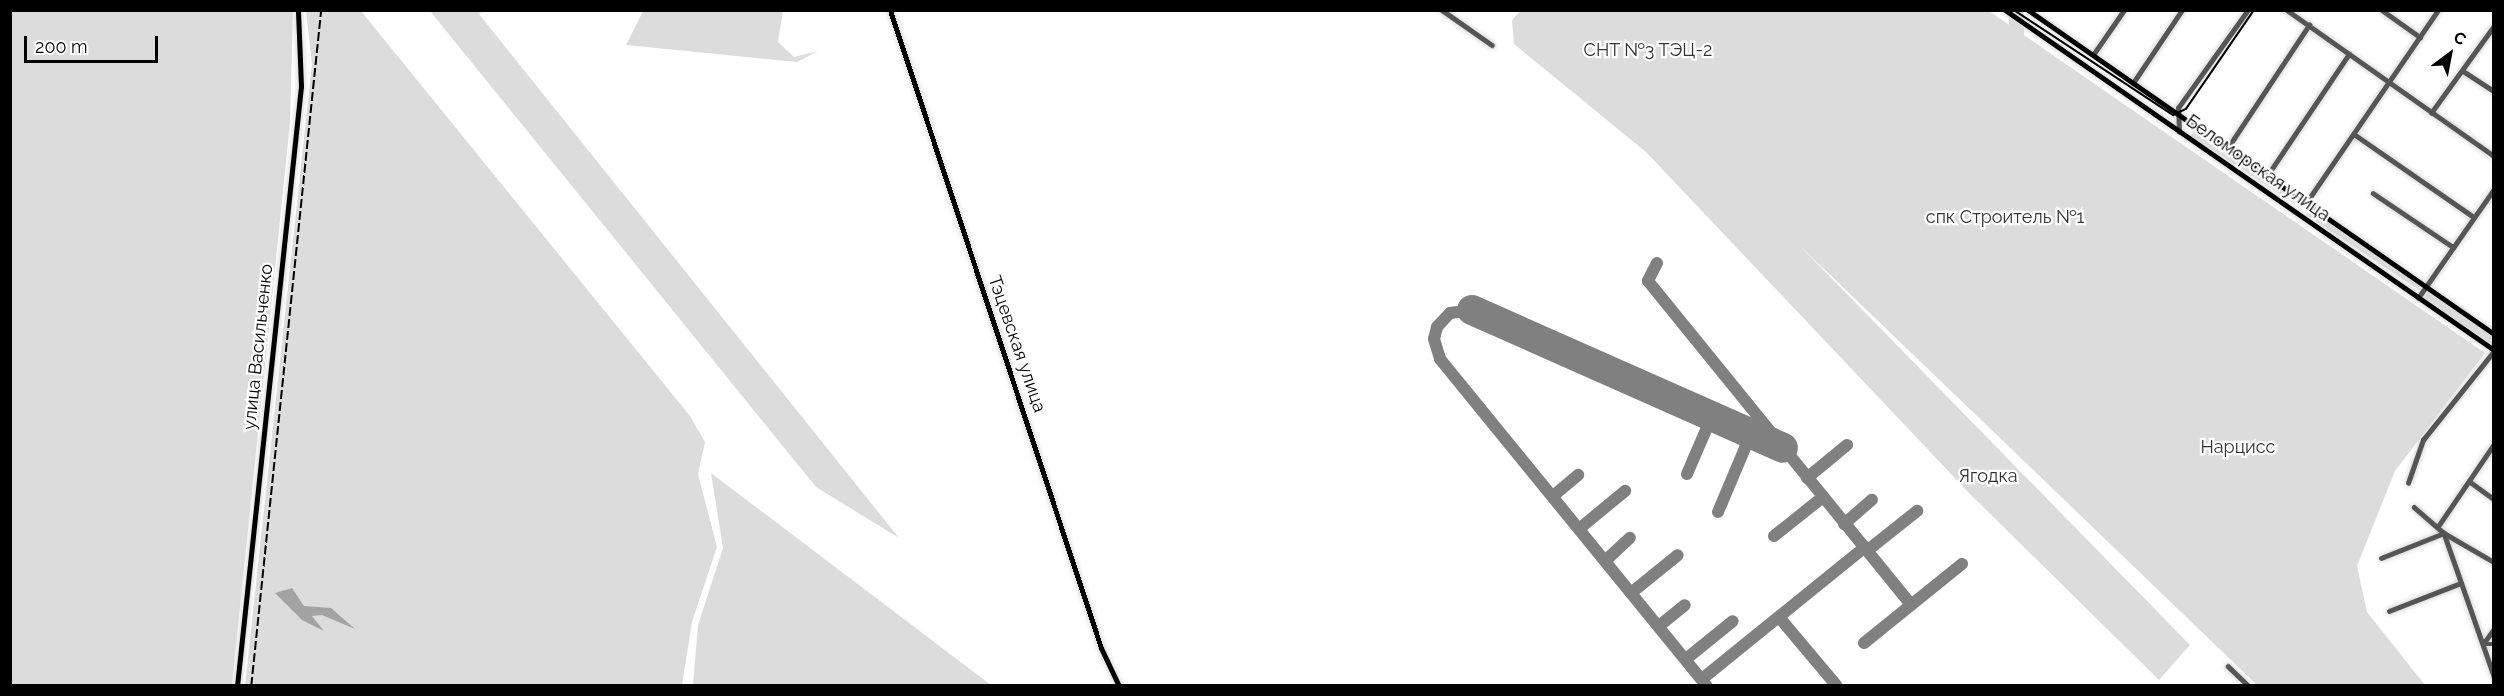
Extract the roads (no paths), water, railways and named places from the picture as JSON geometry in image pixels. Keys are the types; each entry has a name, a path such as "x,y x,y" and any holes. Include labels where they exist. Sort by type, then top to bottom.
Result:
{"main road":[{"name":"улица Васильченко","path":"237,686 301,86 298,10"},
{"name":"Беломорская улица","path":"2005,10 2493,351"},
{"name":"Беломорская улица","path":"2028,10 2493,334"},
{"name":"Тэцевская улица","path":"891,14 1101,648 1119,686"},
{"path":"2299,214 2307,203"}],"street":[{"path":"891,14 896,10"},
{"path":"1442,10 1492,45"},
{"path":"2093,56 2124,10"},
{"path":"2133,83 2182,10"},
{"path":"2179,132 2177,114 2248,10"},
{"path":"2287,10 2387,84 2493,156"},
{"path":"2382,10 2420,37"},
{"path":"2307,203 2438,10"},
{"path":"2227,149 2309,25"},
{"path":"2431,113 2493,26"},
{"path":"2268,176 2349,54"},
{"path":"2463,71 2493,91"},
{"path":"2354,134 2474,216"},
{"path":"2418,298 2493,189"},
{"path":"2373,193 2453,247"},
{"path":"2408,483 2423,440 2493,351"},
{"path":"2439,525 2493,444"},
{"path":"2469,481 2493,499"},
{"path":"2414,507 2439,525 2444,533 2493,675"},
{"path":"2380,558 2444,533"},
{"path":"2444,533 2493,562"},
{"path":"2389,611 2461,583"},
{"path":"2483,644 2493,629"},
{"path":"2483,644 2493,644"},
{"path":"2228,666 2249,686"}],"tram line":[{"path":"2014,10 2173,115 2186,109 2254,10"}],"railway":[{"path":"251,686 321,10"}],"park label":[{"name":"СНТ №3 ТЭЦ-2","path":"1648,50"},
{"name":"спк Строитель №1","path":"2005,217"},
{"name":"Нарцисс","path":"2238,447"},
{"name":"Ягодка","path":"1988,476"}]}
